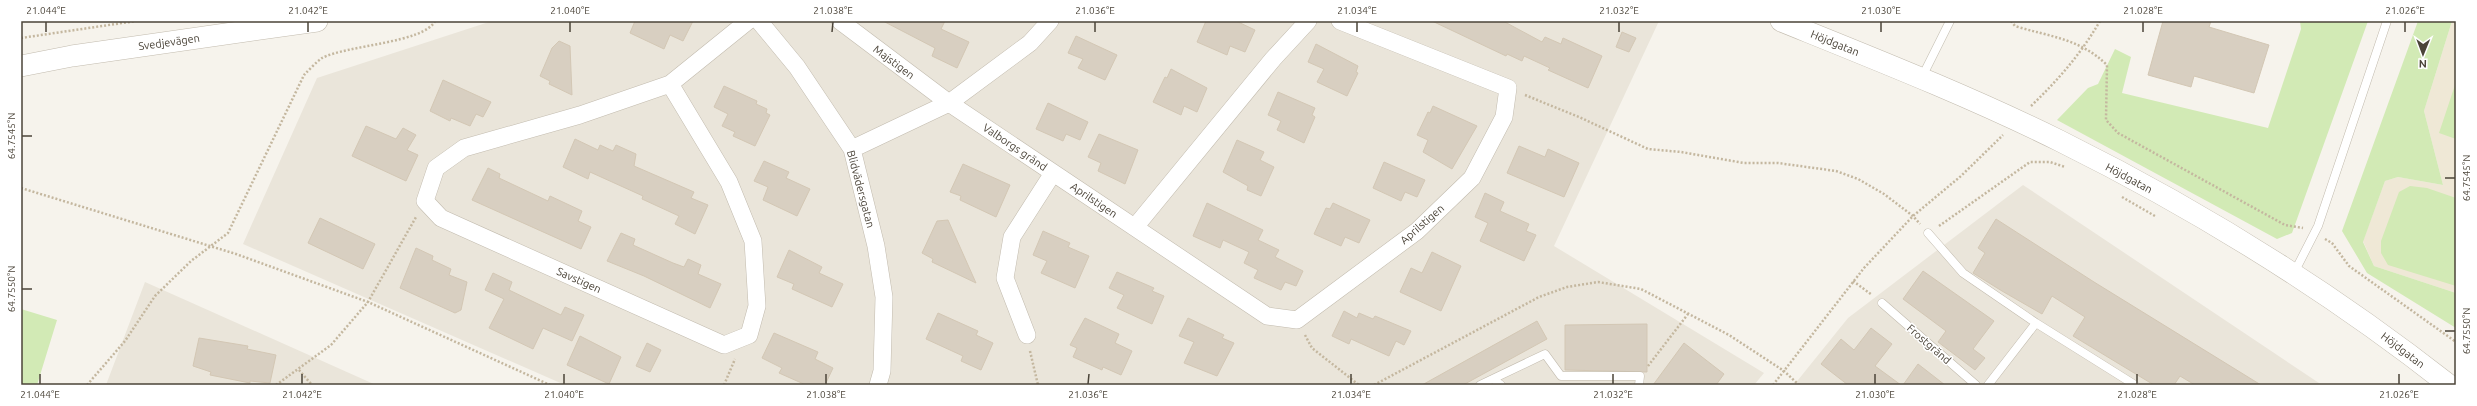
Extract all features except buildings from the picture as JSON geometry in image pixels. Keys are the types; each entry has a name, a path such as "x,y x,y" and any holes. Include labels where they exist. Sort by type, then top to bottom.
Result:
{"street":[{"name":"Svedjevägen","path":"21,66 72,56 317,21"},
{"path":"425,201 436,168 464,148 580,115 670,84 748,21"},
{"name":"Blidvädersgatan","path":"759,21 797,67 852,149 876,246 884,297 882,371 878,385"},
{"name":"Majstigen","path":"840,21 949,103"},
{"path":"852,149 949,103 1030,43 1050,21"},
{"path":"1134,227 1268,65 1308,21"},
{"path":"1340,21 1508,88"},
{"name":"Höjdgatan","path":"1781,21 1922,78 2059,141 2199,215 2293,273 2398,345 2449,385"},
{"path":"670,84 729,182 753,241 758,306 749,336 737,340"},
{"name":"Aprilstigen","path":"1053,173 1267,316 1297,320 1417,231 1472,178 1504,117 1508,88"},
{"name":"Valborgs gränd","path":"949,103 1053,173 1012,237 1005,278 1027,335"},
{"name":"Savstigen","path":"425,201 441,218 724,345 737,340"}],"lane":[{"path":"1922,78 1950,21"},
{"path":"2293,273 2315,233 2387,21"},
{"path":"1928,233 1963,273 2036,323 2135,385"},
{"name":"Frostgränd","path":"1882,303 1976,385"},
{"path":"1988,385 2036,323"},
{"path":"1480,385 1545,354 1561,376 1640,376 1639,385"},
{"path":"1493,379 1502,385"}],"path":[{"path":"21,38 136,21"},
{"path":"87,385 125,341 155,296 210,246 228,233 304,75 321,58 343,50 423,33 435,21"},
{"path":"2011,21 2015,26 2066,39 2084,48 2107,65 2106,120 2118,134 2285,225 2304,228 2332,243 2350,266 2456,342"},
{"path":"2026,111 2063,75 2084,48 2100,21"},
{"path":"1508,88 1580,117 1648,150 1682,152 1744,163 1778,163 1836,171 1865,183 1913,216 1928,233 2030,162 2050,162 2072,170"},
{"path":"1773,385 1853,281 1913,216 1960,176 2005,133"},
{"path":"21,188 210,246 368,302 550,385"},
{"path":"2120,196 2155,216"},
{"path":"276,385 299,370 331,345 368,302 425,201"},
{"path":"1853,281 1882,303"},
{"path":"1374,385 1539,297 1567,287 1598,282 1641,289 1729,335 1784,371 1799,385"},
{"path":"1640,376 1688,314"},
{"path":"1297,320 1312,348 1359,385"},
{"path":"1027,335 1038,385"},
{"path":"724,385 735,362 737,340"},
{"path":"299,370 312,385"}],"shaded area":[{"path":"492,21 1659,21 1554,246 1764,373 1754,385 565,385 243,244 317,78"},
{"path":"2452,21 2456,21 2456,293 2374,266 2363,241 2385,181 2398,177 2443,185 2424,111"},
{"path":"2023,185 2322,385 1794,385 1848,318"},
{"path":"145,282 376,385 106,385"}],"green space":[{"path":"2300,21 2368,21 2292,233 2277,239 2057,120 2088,88 2098,84 2115,49 2131,57 2122,93 2268,128 2301,29"},
{"path":"2418,21 2452,21 2424,111 2443,185 2398,177 2385,181 2363,242 2374,266 2456,293 2456,328 2367,273 2342,231"},
{"path":"2456,82 2456,139 2439,133"},
{"path":"2410,186 2427,188 2456,198 2456,286 2388,265 2381,253 2381,241 2399,192"},
{"path":"21,309 57,320 37,385 21,385"}]}
